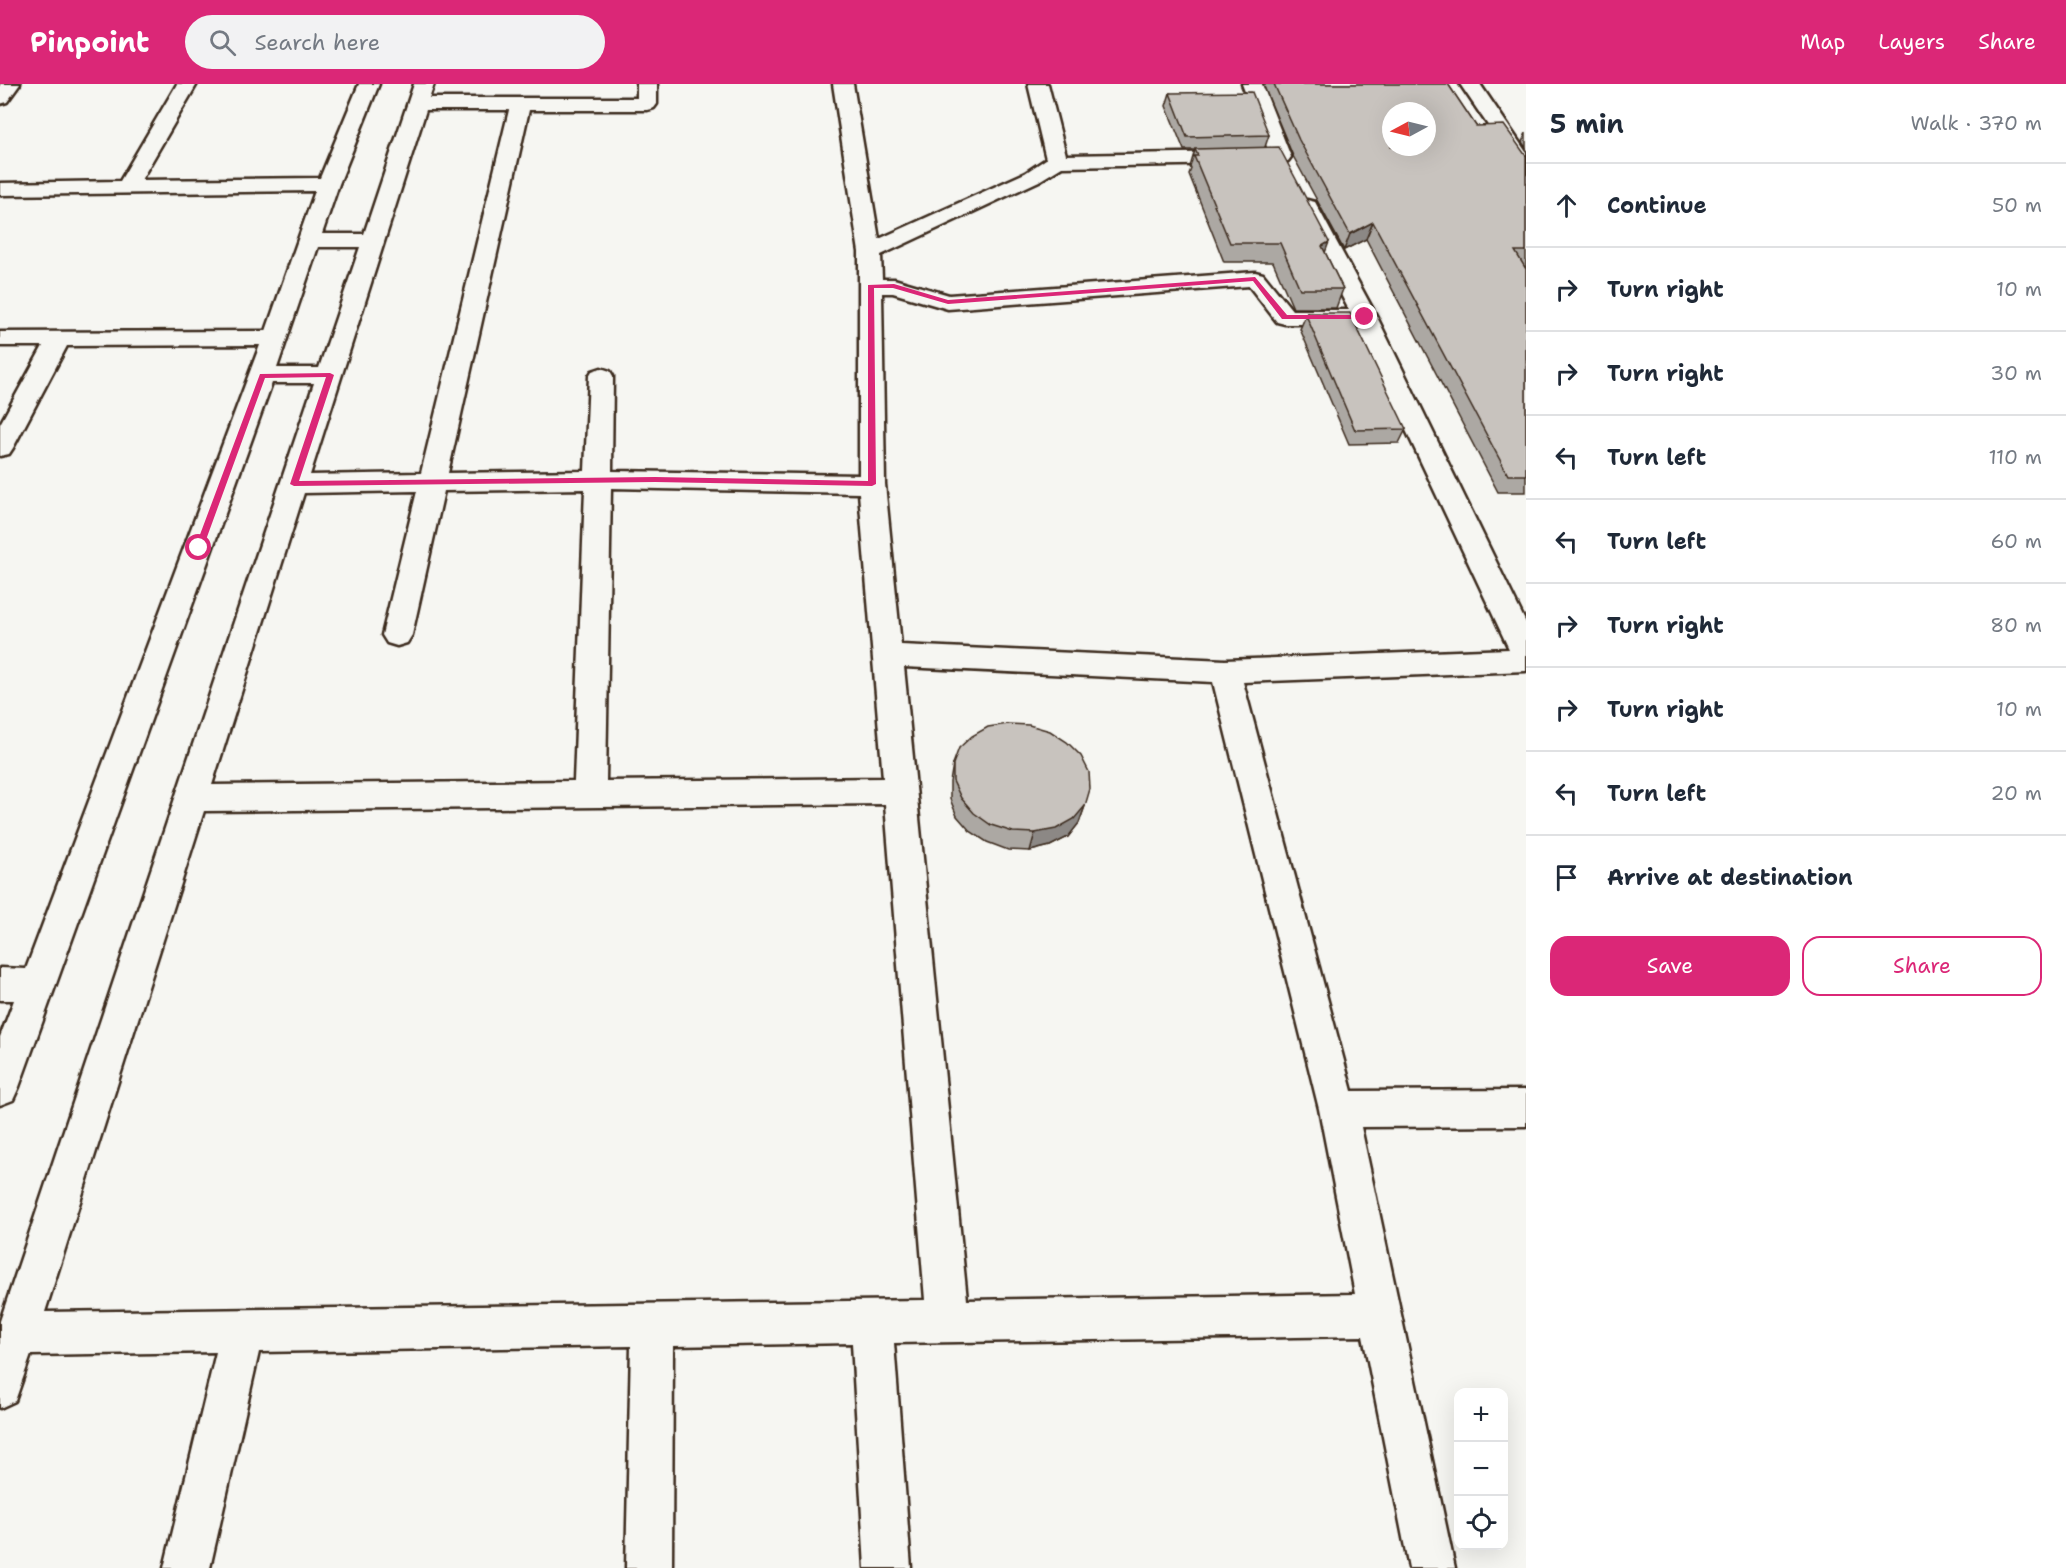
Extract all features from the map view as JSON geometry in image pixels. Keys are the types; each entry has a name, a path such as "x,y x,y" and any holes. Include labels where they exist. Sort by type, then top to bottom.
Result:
{"street":[{"path":"0,98 10,84"},
{"path":"127,187 187,84"},
{"path":"0,1087 262,375 328,184 369,84"},
{"path":"0,1386 421,94 520,105 647,104 647,84"},
{"path":"843,84 870,252 872,484 948,1322"},
{"path":"1038,84 1057,161"},
{"path":"1252,84 1289,172 1365,317 1526,654"},
{"path":"1470,84 1526,167"},
{"path":"397,635 520,105"},
{"path":"870,252 1032,177 1057,161 1289,172"},
{"path":"0,189 328,184"},
{"path":"309,240 373,241"},
{"path":"871,286 894,286 948,302 1255,279 1285,317 1365,317"},
{"path":"0,339 275,338"},
{"path":"0,448 58,339"},
{"path":"262,375 330,375"},
{"path":"590,794 601,376"},
{"path":"294,484 432,484 655,479 872,484"},
{"path":"888,656 1225,671 1526,660"},
{"path":"1225,671 1338,1109 1432,1568"},
{"path":"192,798 900,791"},
{"path":"0,984 36,985"},
{"path":"1338,1109 1526,1108"},
{"path":"17,1334 872,1324 1380,1315"},
{"path":"872,1324 888,1568"},
{"path":"649,1568 652,1327"},
{"path":"187,1568 242,1332"}],"building":[{"path":"1274,84 1448,84 1476,126 1504,125 1526,156 1526,251 1515,251 1526,269 1526,475 1508,475 1373,222 1350,234 1299,140"},
{"path":"1252,92 1269,135 1187,137 1170,93"},
{"path":"1279,147 1329,242 1322,246 1343,289 1300,289 1280,243 1230,243 1194,156 1198,156 1195,149"},
{"path":"1307,313 1350,313 1406,429 1355,430"},
{"path":"1008,724 1029,725 1050,731 1067,742 1081,756 1089,772 1090,789 1085,806 1074,819 1056,829 1035,833 1013,832 991,825 974,813 961,798 953,781 953,764 959,748 972,736 988,727"}],"route":[{"path":"199,548 262,375 330,375 294,484 432,484 655,479 872,484 871,286 894,286 948,302 1255,279 1285,317 1365,317"}]}
